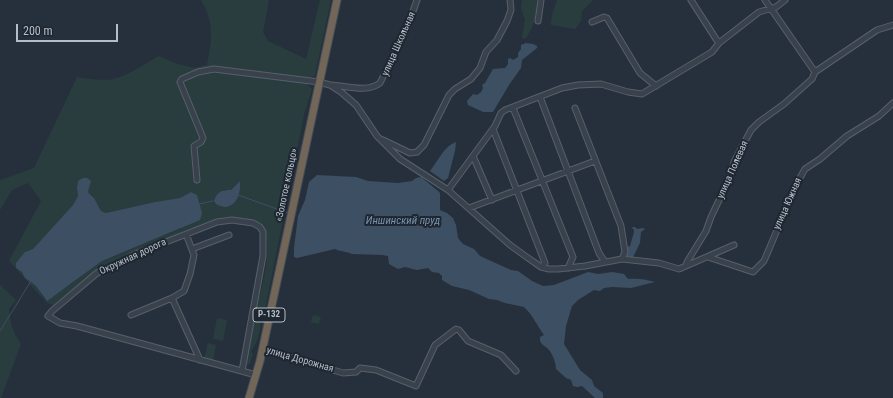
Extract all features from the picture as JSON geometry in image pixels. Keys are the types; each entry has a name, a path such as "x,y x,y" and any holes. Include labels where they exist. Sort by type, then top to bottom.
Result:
{"highway":[{"name":"«Золотое кольцо»","path":"249,398 262,349 336,0"},
{"name":"«Золотое кольцо»","path":"253,398 256,386 256,376"}],"street":[{"name":"улица Школьная","path":"330,85 367,88 374,87 380,83 407,28 418,0"},
{"path":"377,136 410,153 415,153 420,150 432,131 449,95 476,73 482,66 486,52 497,40 510,15 510,0"},
{"path":"538,20 541,0"},
{"path":"691,0 719,42"},
{"path":"765,0 815,72"},
{"path":"448,190 493,129 501,113 562,88 578,85 601,84 628,92 641,94 712,52 719,42 759,12 776,7 785,0"},
{"path":"592,22 604,17 607,18 640,73 656,86"},
{"name":"улица Полевая","path":"686,266 706,231 731,175 734,162 751,130 812,80 815,72 877,30 893,26"},
{"path":"197,180 194,146 201,142 203,138 180,82 182,79 202,70 218,69 319,82 330,85 356,105 377,136 400,159 448,190 510,245 542,267 549,269 568,268 622,259 659,263 680,269 734,245"},
{"path":"540,97 599,253 605,262"},
{"name":"улица Южная","path":"708,257 753,272 764,261 797,183 805,169 848,136 879,116 893,104"},
{"path":"513,108 573,257 568,268"},
{"path":"574,108 621,226 625,252 622,259"},
{"path":"493,129 545,264 542,267"},
{"path":"473,156 492,200"},
{"path":"470,208 595,161"},
{"name":"Окружная дорога","path":"242,371 262,265 264,242 263,232 260,227 253,223 232,220 217,222 138,253 97,273 48,316 60,322 127,339 256,376"},
{"path":"131,315 172,298 184,291 194,259 186,234"},
{"path":"192,249 229,235"},
{"path":"172,298 200,360"},
{"name":"улица Дорожная","path":"262,349 343,373 356,372 360,368 376,370 416,386 435,345 456,329 459,330 468,341 501,355 516,371"}],"green space":[{"path":"201,0 269,0 263,32 268,41 306,59 320,0 331,0 315,75 308,78 307,84 312,89 304,115 264,314 256,314 266,269 267,246 265,234 261,224 246,219 233,217 210,222 129,254 99,270 53,305 47,303 9,261 41,201 28,183 12,190 0,210 0,180 34,168 77,77 100,80 114,79 143,66 158,56 175,63 194,68 207,65 211,32 209,17","holes":["240,181 225,207 223,190 231,190","90,185 88,192 92,195 101,211 106,213 180,198 191,192 180,229 102,261 70,285 45,300 35,285 25,278 22,272 25,252 33,249 73,205 78,196 77,189"]},
{"path":"522,0 537,0 534,22 531,31 525,39 522,38 525,20 521,8"},
{"path":"557,0 593,0 582,11 581,21 575,29 551,25"},
{"path":"0,285 16,300 9,309 9,314 14,332 21,344 1,398 0,398"},
{"path":"313,315 321,317 319,324 311,322"},
{"path":"217,318 227,320 223,341 213,339"},
{"path":"255,318 260,320 260,328 256,344 251,351 253,354 250,364 248,365 245,363 253,320"},
{"path":"208,343 216,345 213,361 204,359"}],"water":[{"path":"526,43 533,44 537,46 537,48 522,60 521,68 493,112 483,112 468,105 467,101 473,94 477,95 481,92 483,88 482,85 485,83 493,69 505,68 508,64 508,59 510,58 513,60 518,57 521,45"},
{"path":"456,142 448,178 444,181 430,171 445,150"},
{"name":"Иншинский пруд","path":"317,175 356,177 368,181 398,183 412,181 421,177 440,193 440,210 453,218 456,225 458,238 463,244 474,249 480,256 511,270 518,271 532,281 543,286 554,285 588,272 598,274 612,272 624,274 628,279 642,279 655,282 631,288 612,287 604,288 600,291 594,290 578,300 572,306 566,326 564,344 580,370 592,380 594,386 603,393 603,398 595,398 582,386 573,386 571,380 566,378 556,369 552,354 540,342 540,337 544,335 530,313 524,307 489,299 469,290 452,286 442,280 442,276 439,273 432,272 428,268 417,270 405,267 398,269 389,264 388,256 352,254 335,249 297,258 294,257 298,216 305,200 309,182"},
{"path":"83,178 87,178 91,181 88,192 94,198 101,211 106,213 180,198 191,192 197,195 202,213 200,220 102,261 47,301 35,285 25,278 22,272 16,268 16,263 25,252 33,249 73,205 78,196 78,181"},
{"path":"240,181 238,197 233,204 225,207 216,204 214,201 218,194 225,190 231,190"},
{"path":"633,227 637,229 645,229 641,232 640,243 632,259 628,258 626,255 626,247 630,246 634,232"}],"waterway":[{"path":"238,195 288,213"},
{"path":"199,204 213,201"},
{"path":"0,331 31,281"}]}
